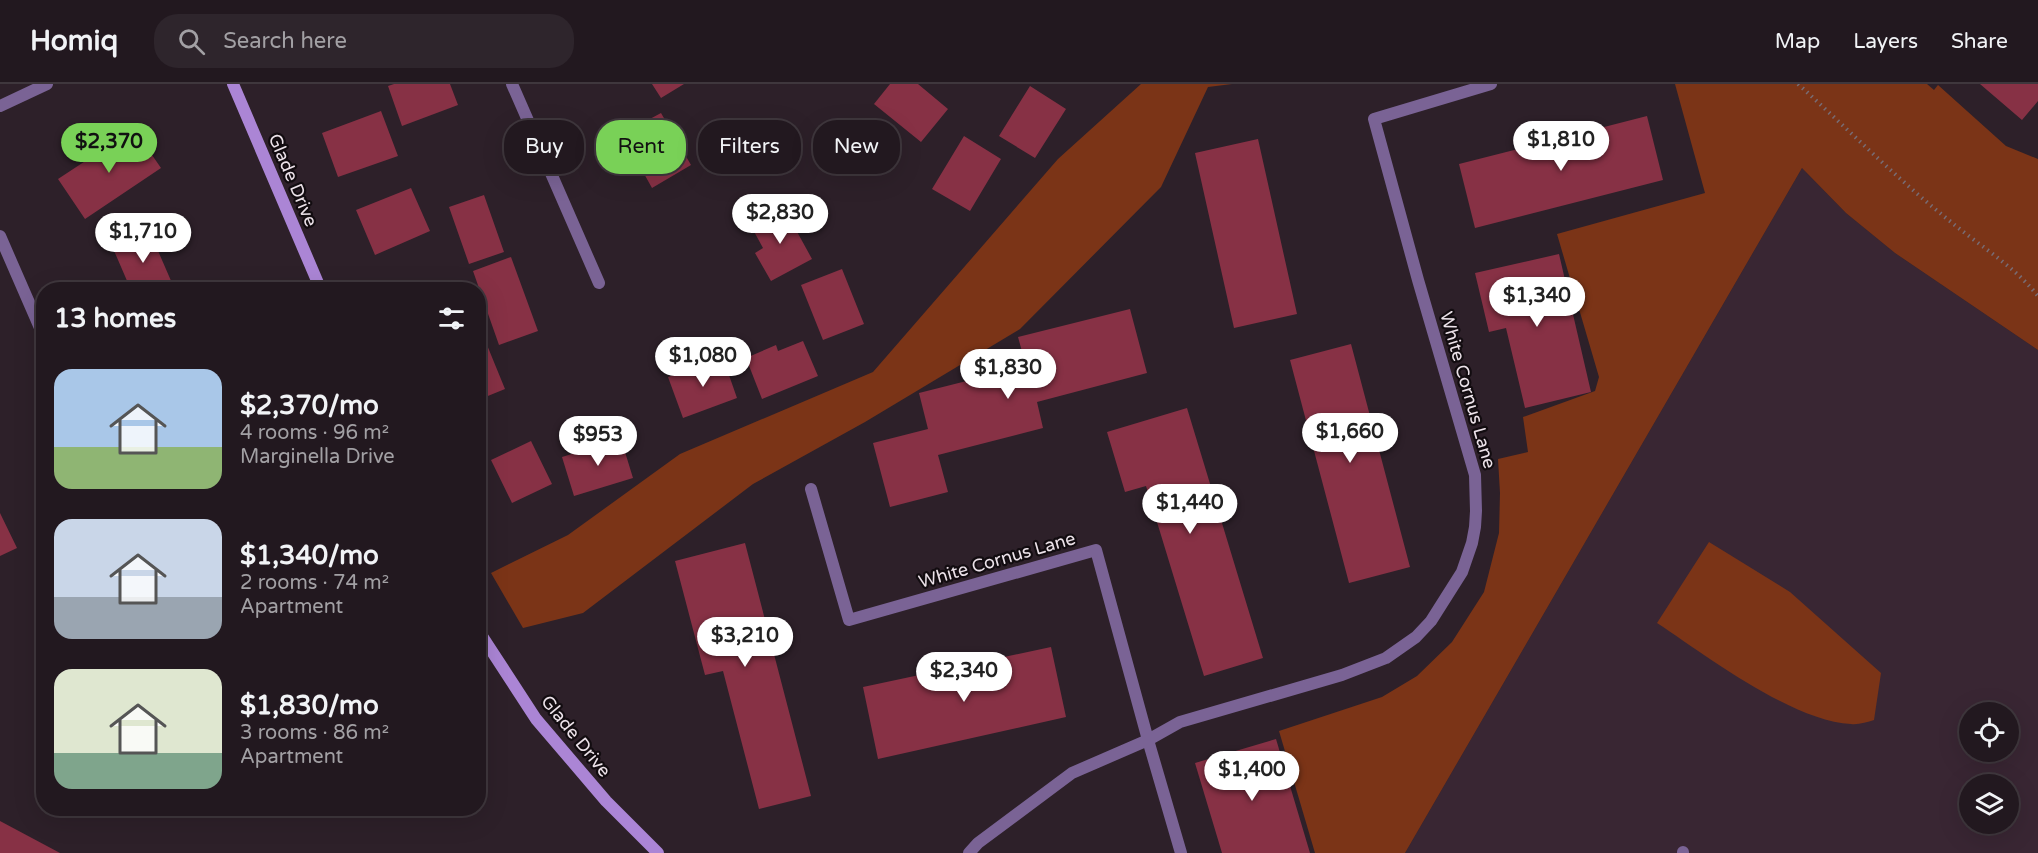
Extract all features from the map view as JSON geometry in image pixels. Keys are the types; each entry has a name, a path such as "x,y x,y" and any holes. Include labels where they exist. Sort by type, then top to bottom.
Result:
{"street":[{"path":"0,106 47,84"},
{"name":"Glade Drive","path":"233,84 318,282"},
{"path":"512,84 599,283"},
{"name":"White Cornus Lane","path":"969,853 978,843 1072,773 1148,740 1180,722 1342,675 1386,658 1416,637 1431,621 1462,572 1472,543 1476,511 1475,475 1374,119 1491,84"},
{"path":"0,236 36,319"},
{"name":"White Cornus Lane","path":"811,489 849,620 1096,550 1181,853"},
{"name":"Glade Drive","path":"486,642 536,719 606,801 658,853"}],"path":[{"path":"1798,84 1859,142 1951,223 2020,277 2038,296"}],"shaded area":[{"path":"1141,84 1232,84 1208,87 1161,187 1020,329 865,422 753,484 583,613 523,628 491,573 568,535 680,454 873,372 1058,159"},
{"path":"1675,84 1927,84 1934,90 1938,85 2006,146 2038,159 2038,350 1895,253 1846,213 1802,168 1405,853 1315,853 1279,731 1382,697 1417,676 1452,642 1484,592 1499,533 1498,459 1528,452 1523,417 1595,391 1599,377 1557,234 1705,193"},
{"path":"1802,168 1846,213 1895,253 2038,350 2038,853 1405,853"},
{"path":"1709,542 1790,592 1881,673 1874,720 1851,724 1803,712 1751,685 1657,623"}],"building":[{"path":"394,84 450,84 458,105 402,126 388,86"},
{"path":"652,84 684,84 661,98"},
{"path":"890,84 918,84 948,109 921,142 900,125 900,120 894,120 874,104"},
{"path":"1980,84 2038,84 2038,101 2022,120"},
{"path":"1030,86 1066,109 1035,158 999,136"},
{"path":"381,111 398,156 338,177 322,133"},
{"path":"661,113 665,120 648,120"},
{"path":"1647,116 1663,180 1475,228 1459,164"},
{"path":"134,129 161,168 85,219 58,179"},
{"path":"964,136 1001,159 970,211 932,189"},
{"path":"1258,139 1297,314 1234,328 1195,153"},
{"path":"686,156 691,165 686,168"},
{"path":"644,174 676,174 652,188"},
{"path":"411,188 430,231 375,255 356,210"},
{"path":"484,195 504,252 469,264 449,207"},
{"path":"784,208 812,259 771,281 755,253 763,248 751,226"},
{"path":"149,230 172,282 128,282 112,246"},
{"path":"1559,254 1591,392 1525,408 1506,328 1489,332 1475,273"},
{"path":"511,257 538,331 499,345 486,308 486,282 477,282 473,271"},
{"path":"842,269 864,324 823,340 801,285"},
{"path":"1130,309 1147,373 1037,402 1043,428 938,455 948,492 890,507 873,443 928,429 919,393 1026,366 1018,337"},
{"path":"803,341 818,376 762,399 746,358 776,345 778,351"},
{"path":"1351,344 1410,567 1349,583 1290,360"},
{"path":"486,345 505,389 486,397"},
{"path":"723,358 737,398 683,418 668,377"},
{"path":"1187,408 1263,658 1204,676 1146,486 1125,492 1107,432"},
{"path":"621,439 633,478 574,496 562,457"},
{"path":"531,441 552,484 512,503 491,460"},
{"path":"0,513 17,548 0,556"},
{"path":"745,543 811,796 759,809 723,671 705,675 675,561"},
{"path":"1051,647 1066,717 878,759 863,687"},
{"path":"1276,739 1310,853 1222,853 1195,763"},
{"path":"0,821 60,853 0,853"}]}
